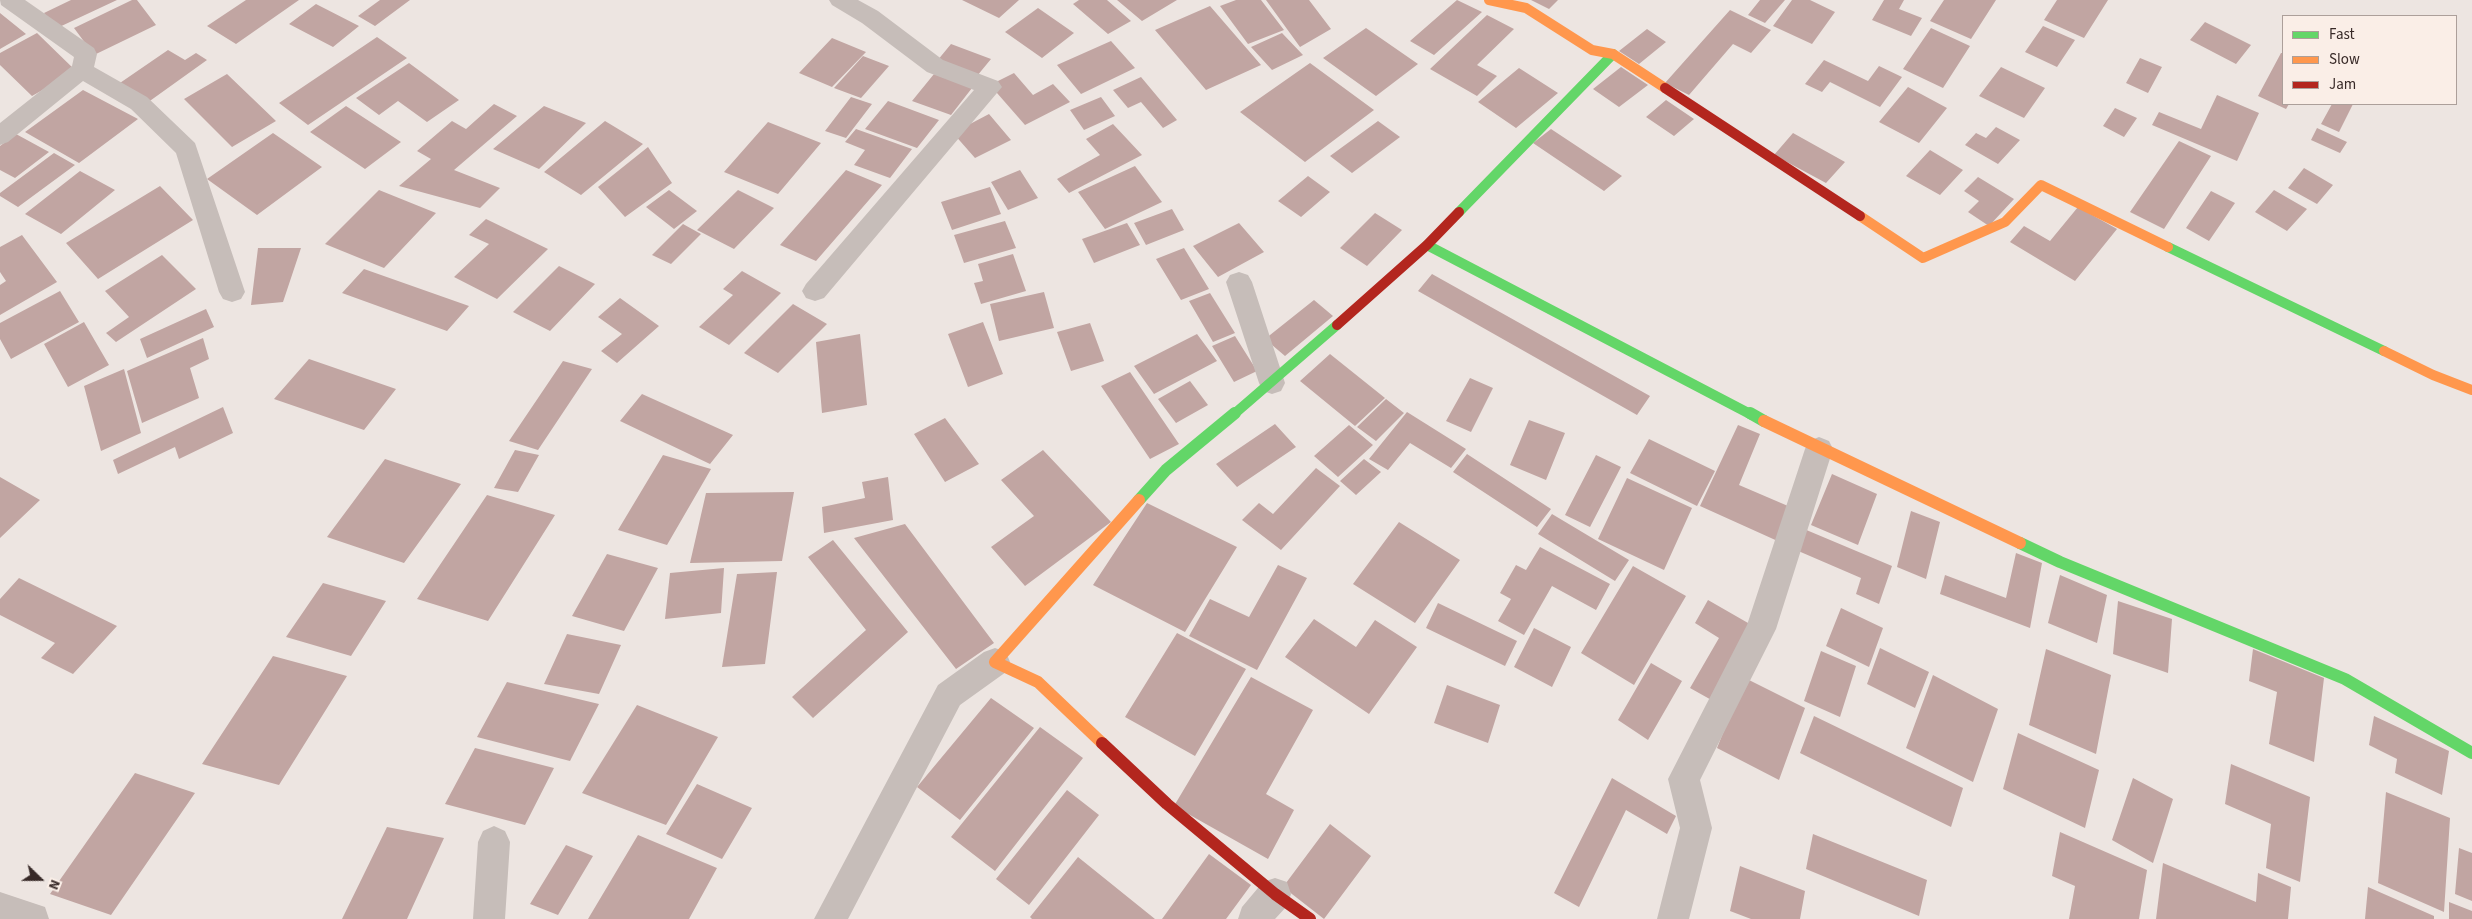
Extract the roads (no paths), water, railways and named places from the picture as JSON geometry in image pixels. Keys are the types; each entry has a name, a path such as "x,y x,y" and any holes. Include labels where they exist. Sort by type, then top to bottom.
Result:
{"street":[{"path":"0,136 82,70 86,54 9,0"},
{"path":"814,291 990,88 935,66 870,16 840,0"},
{"path":"1489,0 1526,8 1592,50 1613,54 1923,258 2006,222 2041,185 2433,374 2472,390"},
{"path":"830,919 949,695 995,662 1166,470 1272,383 1427,244 1613,54"},
{"path":"82,70 139,103 187,149 232,292"},
{"path":"1427,244 1819,449 2060,562 2344,679 2472,753"},
{"path":"1239,282 1272,383"},
{"path":"1673,919 1696,828 1684,779 1761,629 1819,449"},
{"path":"995,662 1038,682 1167,804 1275,894 1310,919"},
{"path":"489,919 494,842"},
{"path":"1254,919 1275,894"},
{"path":"0,908 32,919"}]}
